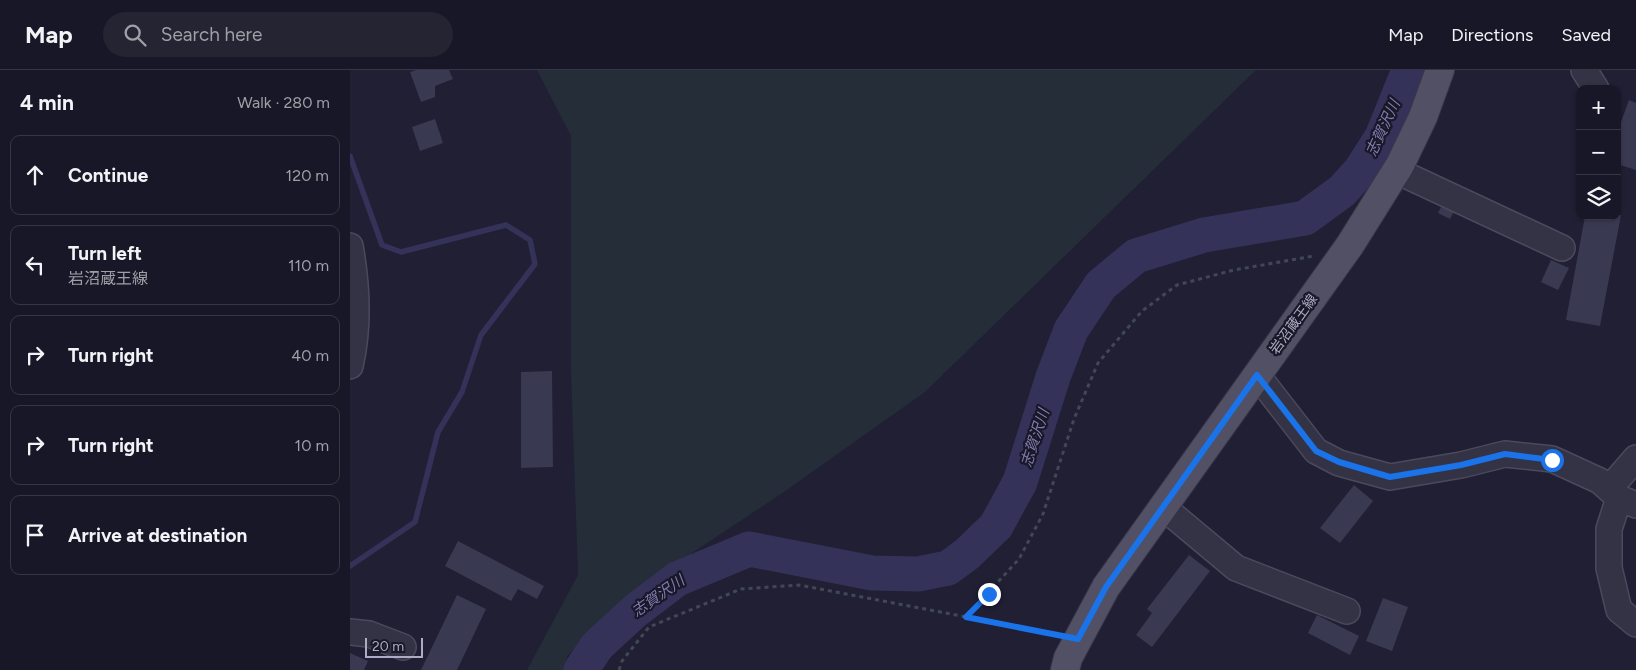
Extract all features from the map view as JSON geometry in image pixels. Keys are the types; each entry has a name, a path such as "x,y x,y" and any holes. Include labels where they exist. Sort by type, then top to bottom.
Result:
{"main road":[{"name":"岩沼蔵王線","path":"1065,670 1068,658 1106,587 1346,250 1397,171 1423,117 1440,70"}],"street":[{"path":"1584,70 1593,85"},
{"path":"1397,171 1562,248"},
{"path":"350,246 356,277 356,318 350,366"},
{"path":"1257,375 1316,451 1339,462 1390,477 1461,465 1505,454 1552,460 1600,481 1621,497"},
{"path":"1636,458 1609,529 1609,568 1619,610 1636,624"},
{"path":"1162,507 1236,568 1347,611"},
{"path":"350,632 369,634 403,647"}],"path":[{"path":"966,617 1019,559 1043,514 1074,419 1098,363 1142,311 1177,285 1234,270 1346,250"},
{"path":"619,670 622,661 649,627 740,589 800,585 1078,639"}],"shaded area":[{"path":"537,70 1256,70 925,392 781,494 677,563 610,616 567,656 565,670 527,670 578,575 571,373 571,136"}],"building":[{"path":"416,70 449,70 453,79 435,86 435,97 421,102 410,72"},
{"path":"1629,100 1636,103 1636,170 1621,165 1621,122"},
{"path":"435,119 443,143 420,151 412,127"},
{"path":"1443,203 1455,209 1450,219 1438,213"},
{"path":"1584,220 1620,220 1600,326 1566,320"},
{"path":"1551,260 1569,268 1558,290 1541,282"},
{"path":"552,371 553,467 521,468 521,372"},
{"path":"1354,485 1373,501 1340,543 1320,528"},
{"path":"458,541 544,586 537,599 518,589 511,601 445,566"},
{"path":"1189,555 1210,571 1152,647 1136,635 1152,613 1147,609"},
{"path":"457,595 486,609 457,670 421,670"},
{"path":"1383,598 1408,607 1392,651 1366,641"},
{"path":"1317,615 1359,636 1350,655 1308,633"},
{"path":"350,653 368,661 364,670 350,670"}],"waterway":[{"name":"志賀沢川","path":"581,670 597,646 635,611 677,579 749,549 872,573 918,574 948,568 967,554 996,526 1020,482 1053,377 1071,330 1101,285 1136,256 1204,235 1305,218 1342,191 1361,170 1382,137 1409,70"},
{"path":"350,156 382,245 401,252 506,225 530,240 535,264 481,335 462,392 438,432 415,522 350,566"}],"route":[{"path":"989,594 966,617 1078,639 1106,587 1257,375 1316,451 1339,462 1390,477 1461,465 1505,454 1552,460"}]}
